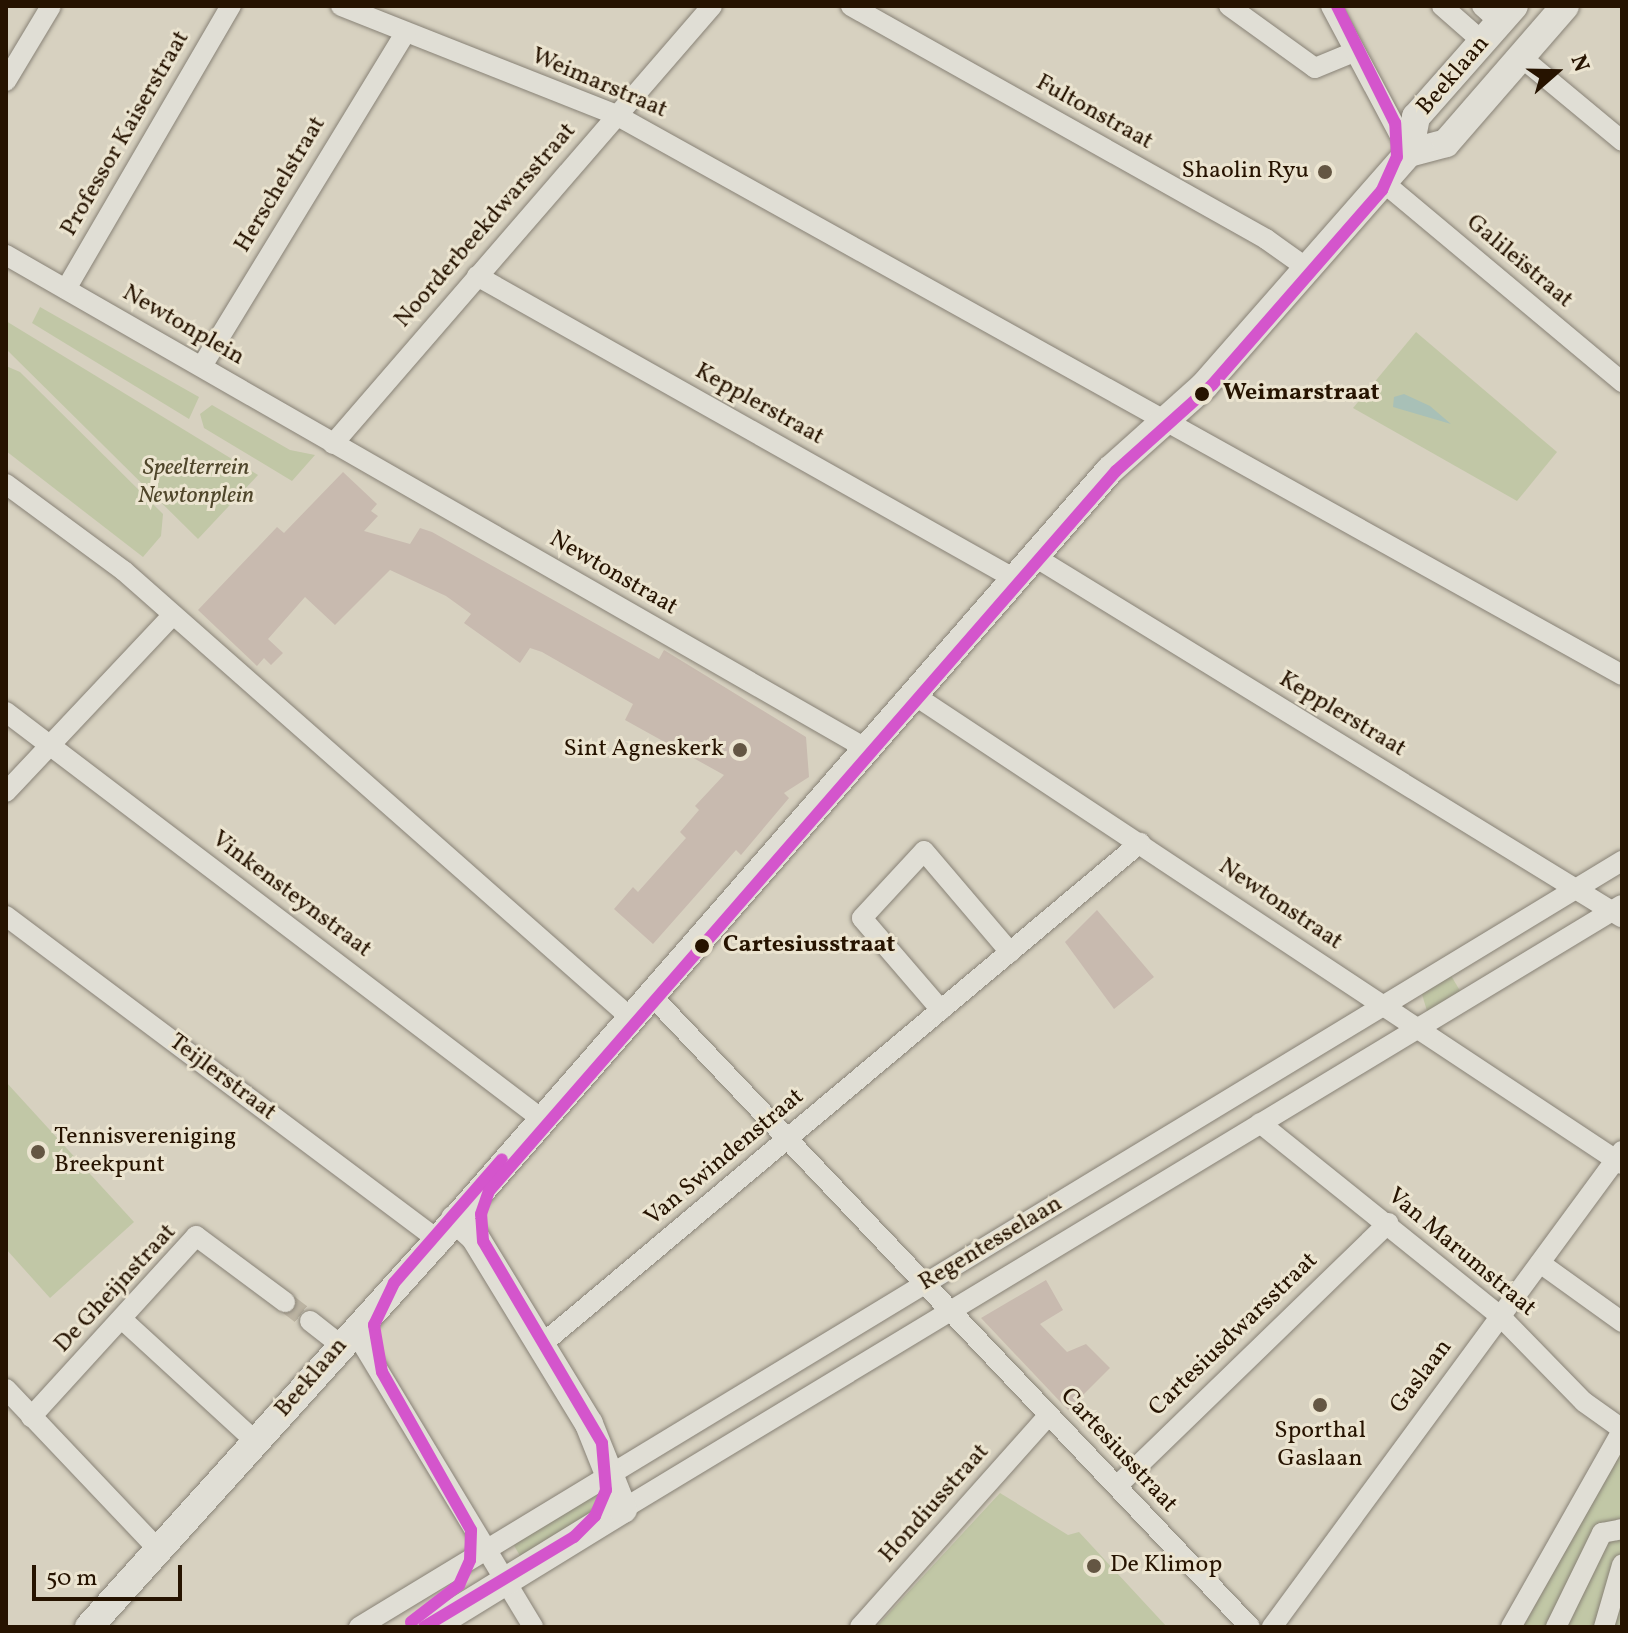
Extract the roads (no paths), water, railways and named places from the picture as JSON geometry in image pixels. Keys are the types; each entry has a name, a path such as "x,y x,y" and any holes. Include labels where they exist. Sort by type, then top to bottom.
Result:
{"street":[{"path":"6,81 51,6"},
{"name":"Professor Kaiserstraat","path":"66,289 231,6"},
{"name":"Weimarstraat","path":"341,6 616,115 1622,675"},
{"name":"Noorderbeekdwarsstraat","path":"333,444 712,6"},
{"name":"Fultonstraat","path":"851,6 1266,239 1300,279"},
{"path":"1229,6 1315,68 1354,52"},
{"path":"1331,6 1409,153"},
{"path":"1442,6 1495,19"},
{"name":"Beeklaan","path":"1409,153 1446,143 1565,6"},
{"name":"Beeklaan","path":"89,1627 446,1230 1110,470 1167,420 1208,409 1275,334 1300,279 1409,153 1416,117 1495,19"},
{"name":"Herschelstraat","path":"202,366 406,32"},
{"path":"1521,57 1622,141"},
{"name":"Galileïstraat","path":"1383,182 1622,382"},
{"name":"Newtonplein","path":"6,255 333,444"},
{"name":"Kepplerstraat","path":"477,276 1015,579"},
{"name":"Newtonstraat","path":"333,444 867,749"},
{"path":"6,484 124,571 632,1019"},
{"name":"Kepplerstraat","path":"1035,557 1576,889 1619,912"},
{"path":"6,792 172,616"},
{"name":"Newtonstraat","path":"914,695 1419,1030 1620,1158"},
{"name":"Vinkensteynstraat","path":"6,712 543,1120"},
{"name":"Van Swindenstraat","path":"541,1345 1140,843"},
{"path":"941,1010 862,918 924,851 1010,952"},
{"name":"Regentesselaan","path":"359,1627 1622,861"},
{"name":"Regentesselaan","path":"431,1627 1260,1123 1619,912"},
{"name":"Teijlerstraat","path":"6,916 446,1230 475,1237 541,1345 612,1473 623,1509"},
{"name":"Cartesiusstraat","path":"652,996 1250,1627"},
{"name":"Van Marumstraat","path":"1260,1123 1500,1316 1618,1427"},
{"name":"Gaslaan","path":"1272,1627 1620,1158"},
{"name":"Cartesiusdwarsstraat","path":"1117,1486 1388,1223"},
{"name":"De Gheijnstraat","path":"31,1417 124,1321 196,1236 285,1302"},
{"path":"1540,1263 1622,1322"},
{"path":"124,1321 256,1442"},
{"path":"310,1321 348,1338 488,1549 533,1627"},
{"path":"6,1389 157,1548"},
{"name":"Hondiusstraat","path":"860,1627 1049,1415"},
{"path":"1618,1427 1616,1456 1622,1471"},
{"path":"1511,1627 1616,1456"},
{"path":"1556,1627 1602,1533 1622,1529"},
{"path":"1604,1627 1622,1565"}],"tunnel":[{"path":"285,1302 310,1321"}],"place":[{"name":"Shaolin Ryu","path":"1325,172"},
{"name":"Weimarstraat","path":"1202,394"},
{"name":"Sint Agneskerk","path":"740,750"},
{"name":"Cartesiusstraat","path":"702,946"},
{"name":"Tennisvereniging Breekpunt","path":"38,1152"},
{"name":"Sporthal Gaslaan","path":"1320,1405"},
{"name":"De Klimop","path":"1094,1566"}],"park label":[{"name":"Speelterrein Newtonplein","path":"196,483"}]}
